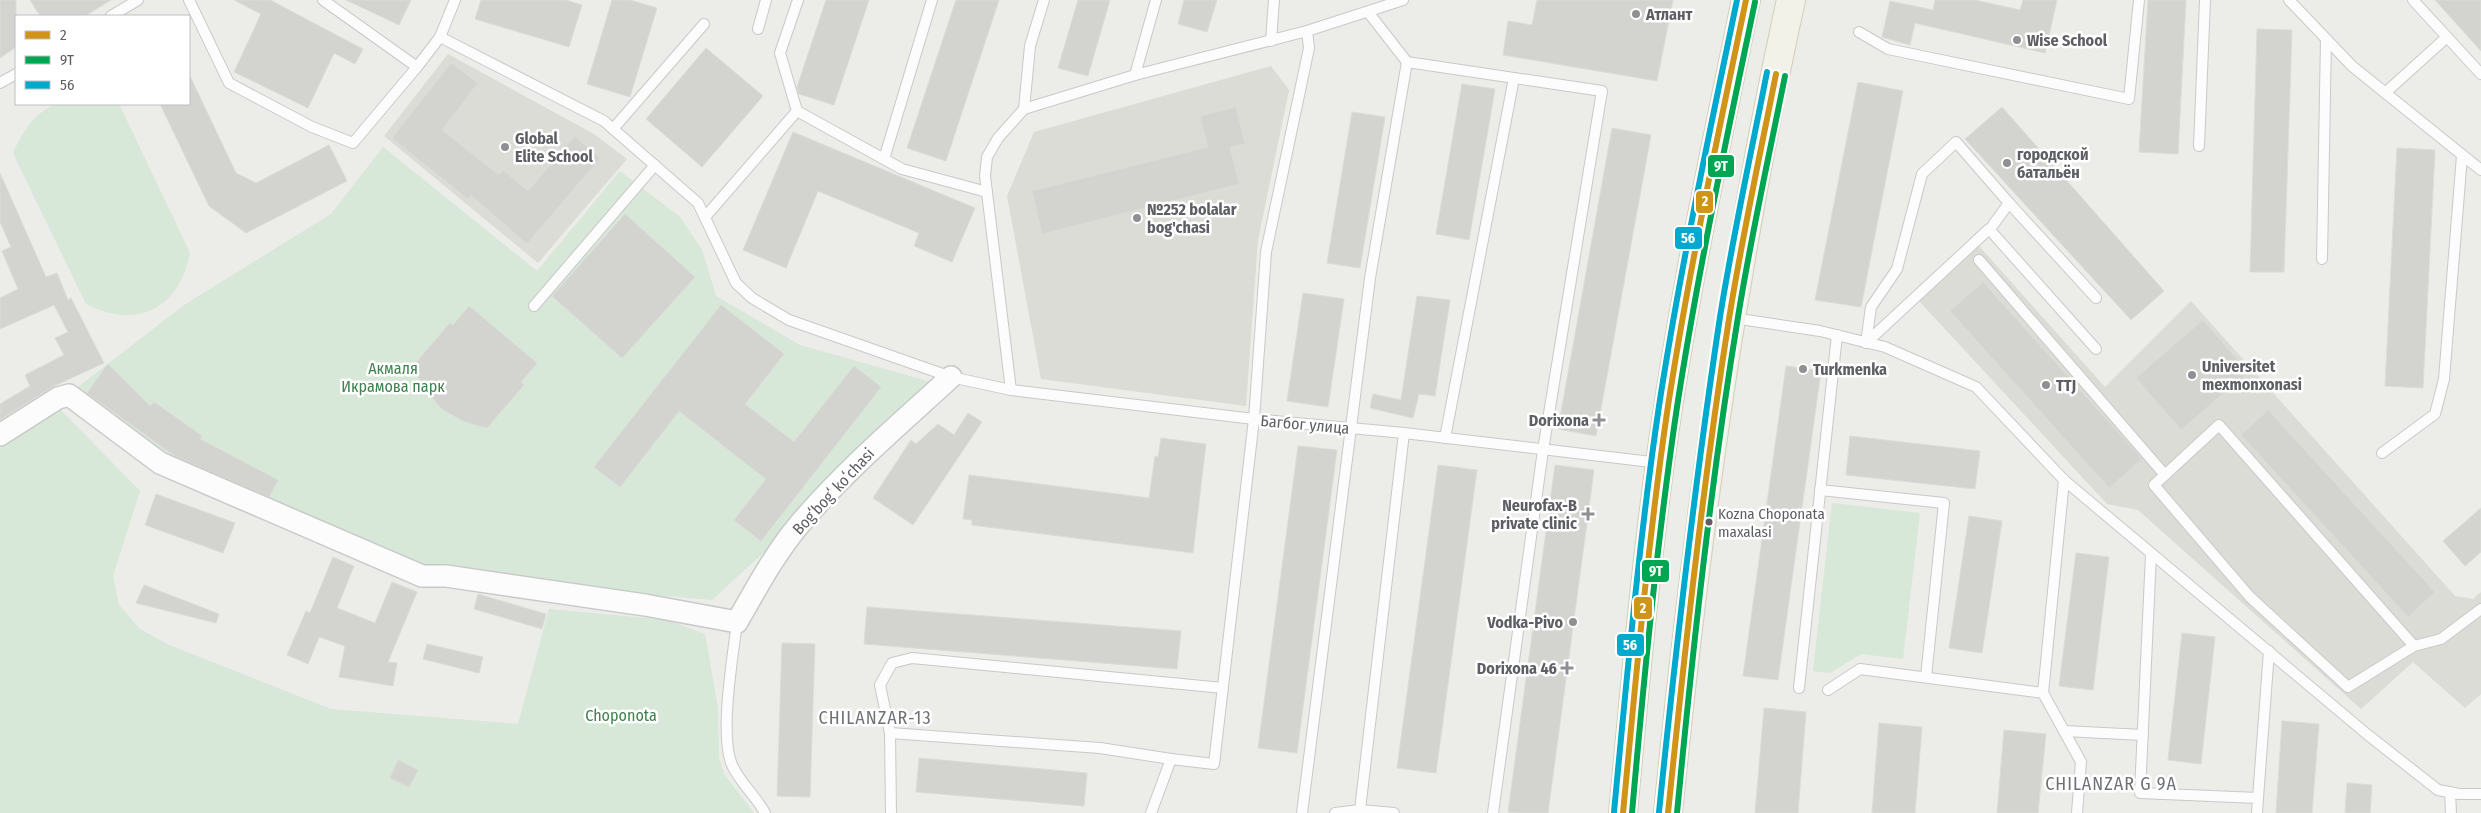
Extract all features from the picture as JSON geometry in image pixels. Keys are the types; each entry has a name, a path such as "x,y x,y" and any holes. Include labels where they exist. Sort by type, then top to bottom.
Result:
{"main road":[{"path":"1622,813 1645,586 1660,463 1710,176 1746,0"},
{"path":"1668,813 1700,521 1729,317 1791,0"}],"street":[{"name":"Bogʻbogʻ koʻchasi","path":"737,622 768,567 798,527 845,474 951,378"},
{"path":"0,435 58,398 69,395 160,463 422,576 446,576 645,605 737,622"}],"lane":[{"path":"113,15 138,0"},
{"path":"189,0 229,83 312,127 352,143 440,37 455,0"},
{"path":"323,0 417,67"},
{"path":"758,29 766,0"},
{"path":"798,0 780,53 797,111 902,169 987,192"},
{"path":"884,159 932,0"},
{"path":"1024,109 1030,46 1044,0"},
{"path":"1136,75 1156,0"},
{"path":"1271,41 1274,0"},
{"path":"1011,390 985,176 987,157 998,138 1024,109 1136,75 1307,31 1403,0"},
{"path":"1859,32 1888,49 2129,99 2139,0"},
{"path":"2199,146 2205,0"},
{"path":"2289,0 2352,66 2481,170"},
{"path":"2413,0 2481,74"},
{"path":"1368,12 1407,62 1602,91 1544,450 1493,813"},
{"path":"613,129 704,24"},
{"path":"890,733 1100,748 1214,764 1254,419 1266,252 1309,48 1307,31"},
{"name":"Багбог улица","path":"440,37 604,121 698,203 706,216 736,283 752,298 789,320 951,378 1011,390 1254,419 1404,433 1660,463"},
{"path":"2385,93 2447,37"},
{"path":"2322,259 2326,40"},
{"path":"1302,813 1349,428 1370,278 1407,62"},
{"path":"0,83 15,75"},
{"path":"1445,438 1514,78"},
{"path":"706,216 797,111"},
{"path":"1866,342 1871,307 1897,269 1922,174 1956,142 2096,298"},
{"path":"2382,453 2435,414 2444,379 2462,156"},
{"path":"534,306 655,165"},
{"path":"1993,225 2009,203"},
{"path":"1866,342 1990,229 2096,349"},
{"path":"1979,260 2165,474"},
{"path":"1729,317 1866,342 1894,351 1976,387 2064,480 2438,790 2481,794"},
{"path":"1799,688 1837,336"},
{"path":"2414,646 2219,425 2154,485 2250,597 2348,687 2414,646 2441,639 2481,609"},
{"path":"1360,810 1404,433"},
{"path":"2064,480 2043,693 2081,762 2077,813"},
{"path":"1820,490 1944,503 1926,677"},
{"path":"2151,554 2140,793 2258,798"},
{"path":"737,622 728,699 728,749 736,772 765,813"},
{"path":"2257,813 2269,651"},
{"path":"891,813 890,733 880,685 892,663 912,658 1223,688"},
{"path":"1828,690 1860,669 2043,693"},
{"path":"2064,731 2143,736"},
{"path":"1151,813 1171,759"},
{"path":"2450,792 2451,813"},
{"path":"1335,813 1360,810 1394,813"}],"shaded area":[{"name":"Global Elite School","path":"448,54 594,134 627,159 538,263 384,136"},
{"name":"№252 bolalar bog'chasi","path":"1271,66 1289,90 1258,240 1246,406 1041,379 1007,196 1034,132"},
{"path":"1979,246 2105,387 2191,301 2455,596 2473,599 2481,592 2481,694 2465,708 2413,662 2361,709 2138,510 2107,504 1919,301"}],"green space":[{"path":"54,105 119,105 190,253 176,288 166,301 153,309 138,314 122,315 105,312 86,304 13,153 30,124"},
{"name":"Акмаля Икрамова парк","path":"383,147 537,271 620,171 680,217 702,250 716,296 800,345 945,386 712,600 429,575 159,473 69,394 184,305 331,214"},
{"name":"Choponota","path":"54,403 140,491 113,576 119,605 140,629 169,645 331,709 518,724 549,609 667,620 705,634 718,708 719,758 724,774 754,813 0,813 0,443"},
{"path":"1832,503 1920,513 1903,659 1861,654 1830,673 1813,671"}],"building":[{"path":"0,0 16,0 15,48 0,58"},
{"path":"30,0 111,0 87,15 39,15"},
{"path":"234,0 270,0 363,49 355,64 334,53 308,108 234,72 261,14"},
{"path":"346,0 411,0 399,25"},
{"path":"481,0 566,0 582,5 569,47 475,19"},
{"path":"612,0 630,0 657,8 630,97 587,84"},
{"path":"826,0 869,0 834,105 799,94 797,87"},
{"path":"956,0 999,0 946,161 907,148"},
{"path":"1078,0 1110,0 1088,76 1058,68"},
{"path":"1184,0 1217,0 1207,32 1178,24"},
{"path":"1537,0 1673,0 1657,81 1503,55 1508,21 1532,25"},
{"name":"Wise School","path":"1935,0 1975,0 2020,10 2023,0 2057,0 2045,53 1915,23 1910,45 1882,37 1890,1 1933,10"},
{"path":"2148,0 2186,0 2178,154 2139,152"},
{"path":"2435,0 2481,0 2481,51"},
{"path":"2257,29 2292,30 2284,272 2250,272"},
{"path":"706,48 763,96 702,167 646,119"},
{"path":"451,63 478,83 442,130 499,175 503,170 528,191 575,136 600,158 527,244 471,195 468,199 392,138"},
{"path":"190,76 236,173 256,183 329,145 347,181 246,233 209,206 160,105 190,105"},
{"path":"1858,82 1903,91 1861,307 1815,300"},
{"path":"1462,84 1495,89 1469,240 1436,234"},
{"path":"1236,107 1245,144 1230,147 1239,184 1042,234 1032,191 1208,147 1200,116"},
{"path":"2002,107 2164,291 2131,320 1965,139"},
{"path":"1352,112 1385,117 1360,268 1327,263"},
{"path":"1612,128 1651,135 1596,436 1558,429"},
{"path":"793,132 975,208 952,262 914,246 919,233 818,191 786,268 743,250"},
{"path":"2397,148 2435,150 2423,388 2385,386"},
{"path":"0,173 46,277 57,273 68,300 71,298 104,363 52,387 0,420 0,404 30,386 25,375 64,355 55,338 68,332 54,305 0,329 0,298 18,289 2,251 11,247 0,222"},
{"path":"625,214 695,277 622,358 552,296"},
{"name":"TTJ","path":"1983,282 2142,459 2109,488 1950,311"},
{"path":"1303,293 1344,299 1328,407 1287,401"},
{"path":"1417,296 1450,300 1435,396 1419,394 1413,418 1370,408 1373,394 1401,400"},
{"path":"721,305 784,354 745,404 794,442 854,366 881,387 761,541 734,520 766,479 679,411 620,487 594,467"},
{"path":"469,306 537,363 521,382 524,385 487,428 463,421 442,409 425,390 413,366 450,323 453,325"},
{"path":"2203,320 2248,372 2181,430 2136,378"},
{"path":"108,364 150,406 154,402 202,436 200,439 278,480 269,497 175,456 87,393"},
{"path":"1786,366 1821,371 1778,680 1743,676"},
{"path":"2268,410 2435,592 2408,617 2241,435"},
{"path":"968,413 982,422 913,525 873,498 911,440 916,444 938,424 954,435"},
{"path":"1850,436 1980,451 1975,489 1846,475"},
{"path":"1161,438 1206,444 1193,553 972,525 972,520 963,519 969,475 1149,498 1155,456 1158,457"},
{"path":"1298,446 1337,450 1297,753 1258,748"},
{"path":"1438,465 1477,470 1436,773 1397,768"},
{"path":"1555,465 1594,470 1548,813 1508,812"},
{"path":"156,494 235,523 223,553 145,525"},
{"path":"2481,508 2481,552 2465,566 2443,541"},
{"path":"1969,516 2002,521 1982,653 1949,648"},
{"path":"2076,553 2109,557 2093,690 2059,686"},
{"path":"333,557 354,566 337,608 375,623 392,582 417,592 388,662 397,663 393,686 339,677 345,646 319,637 308,664 287,655 306,611 310,613"},
{"path":"144,585 219,614 216,623 136,603"},
{"path":"478,594 546,614 542,629 474,609"},
{"path":"867,607 1181,631 1177,669 864,644"},
{"path":"2182,633 2215,637 2201,764 2168,760"},
{"path":"782,643 815,644 810,797 777,796"},
{"path":"427,644 483,657 479,673 423,659"},
{"path":"1764,708 1806,712 1798,813 1755,813"},
{"path":"2282,721 2319,724 2312,813 2276,813"},
{"path":"1879,723 1922,727 1915,813 1872,813"},
{"path":"2004,730 2046,734 2038,813 1997,813"},
{"path":"919,758 1087,773 1084,806 916,792"},
{"path":"398,760 418,770 409,787 390,778"},
{"path":"2347,783 2372,785 2370,813 2345,813"}],"transit line":[{"name":"56","path":"1614,812 1639,558 1659,406 1686,253 1737,0"},
{"name":"2","path":"1623,813 1648,558 1668,406 1695,253 1746,0"},
{"name":"9Т","path":"1632,813 1663,508 1677,407 1704,254 1755,2"},
{"name":"56","path":"1659,812 1686,564 1702,440 1720,317 1767,72"},
{"name":"2","path":"1668,813 1695,566 1711,442 1729,319 1751,196 1776,74"},
{"name":"9Т","path":"1677,813 1703,564 1719,440 1749,256 1785,76"}],"place":[{"name":"Атлант","path":"1636,14"},
{"name":"Wise School","path":"2017,40"},
{"name":"Global Elite School","path":"505,147"},
{"name":"городской батальён","path":"2007,163"},
{"name":"№252 bolalar bog'chasi","path":"1137,218"},
{"name":"Turkmenka","path":"1803,369"},
{"name":"Universitet mexmonxonasi","path":"2192,375"},
{"name":"TTJ","path":"2046,385"},
{"name":"Dorixona","path":"1599,420"},
{"name":"Neurofax-B private clinic","path":"1588,514"},
{"name":"Kozna Choponata maxalasi","path":"1709,522"},
{"name":"Vodka-Pivo","path":"1573,622"},
{"name":"Dorixona 46","path":"1567,668"}],"district":[{"name":"CHILANZAR-13","path":"875,718"},
{"name":"CHILANZAR G 9A","path":"2111,784"}]}
